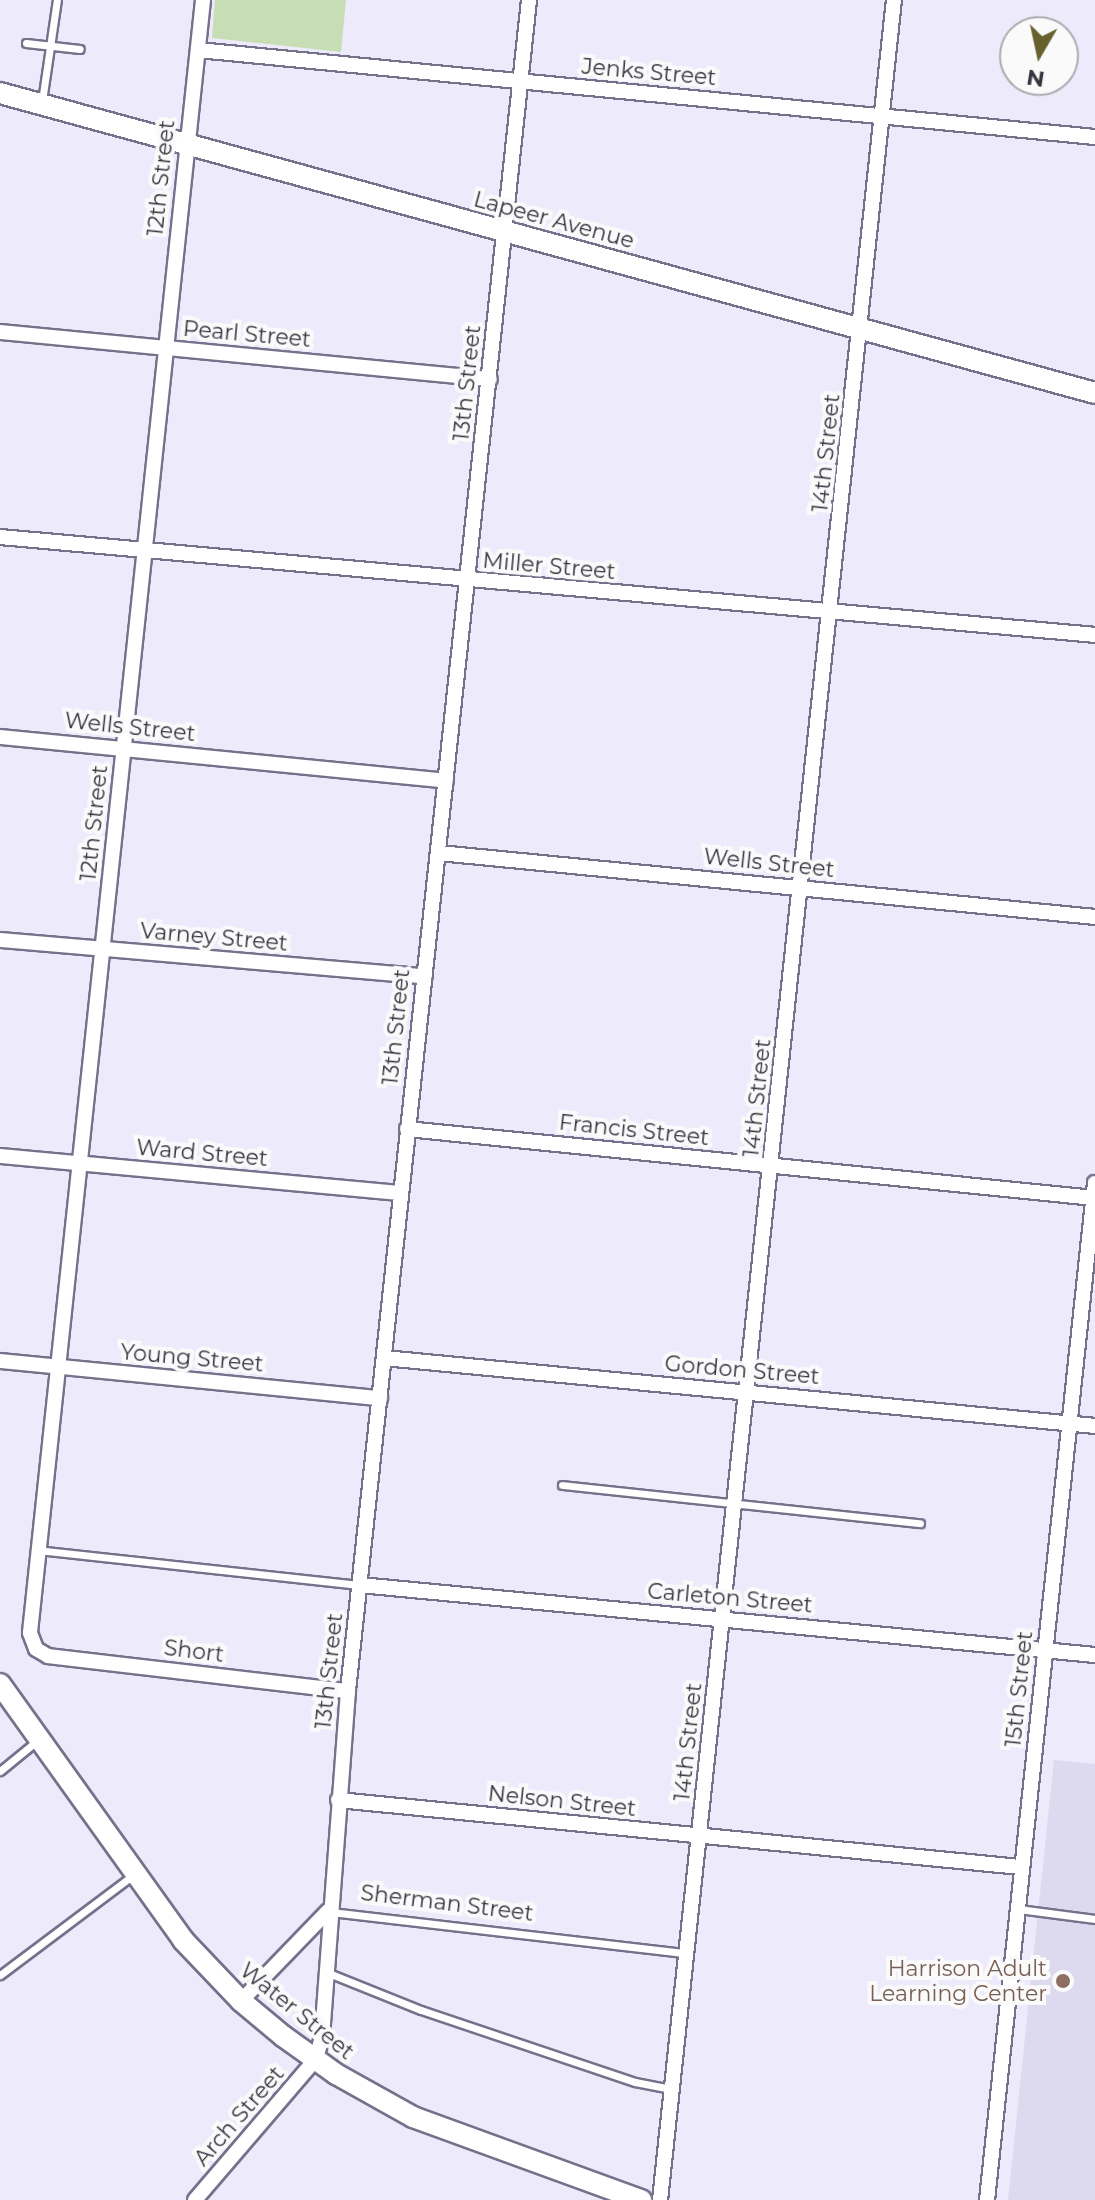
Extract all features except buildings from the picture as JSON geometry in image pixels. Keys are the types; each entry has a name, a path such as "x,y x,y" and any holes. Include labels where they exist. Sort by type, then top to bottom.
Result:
{"main road":[{"name":"Lapeer Avenue","path":"0,93 1095,393"},
{"name":"Water Street","path":"0,1684 183,1940 241,2001 316,2059 413,2117 641,2200"}],"street":[{"name":"12th Street","path":"36,1649 28,1614 58,1367 203,0"},
{"name":"13th Street","path":"316,2059 348,1691 529,0"},
{"name":"14th Street","path":"660,2200 737,1503 894,0"},
{"name":"Jenks Street","path":"198,50 1095,137"},
{"name":"Pearl Street","path":"0,332 490,379"},
{"name":"Miller Street","path":"0,537 1095,635"},
{"name":"Wells Street","path":"0,737 446,781"},
{"name":"Wells Street","path":"439,853 1095,917"},
{"name":"Varney Street","path":"0,940 424,976"},
{"name":"Francis Street","path":"407,1129 772,1167 1094,1193"},
{"name":"Ward Street","path":"0,1156 400,1193"},
{"name":"15th Street","path":"987,2200 1094,1193"},
{"name":"Gordon Street","path":"384,1358 1095,1426"},
{"name":"Young Street","path":"0,1361 380,1398"},
{"name":"Carleton Street","path":"360,1585 1095,1655"},
{"name":"Short","path":"36,1649 48,1656 348,1691"},
{"name":"Nelson Street","path":"338,1800 1020,1867"},
{"name":"Sherman Street","path":"241,2001 328,1911"},
{"name":"Arch Street","path":"195,2200 316,2059"}],"lane":[{"path":"41,104 57,0"},
{"path":"26,43 80,49"},
{"path":"562,1485 920,1523"},
{"path":"36,1550 360,1585"},
{"path":"0,1771 40,1738"},
{"path":"0,1975 135,1874"},
{"path":"1016,1909 1095,1919"},
{"name":"Sherman Street","path":"328,1911 685,1953"},
{"path":"325,1971 421,2010 635,2082 672,2089"}],"shaded area":[{"name":"Harrison Adult Learning Center","path":"1054,1760 1095,1764 1095,2200 1008,2200"}],"green space":[{"path":"215,0 346,0 341,52 212,38"}],"place":[{"name":"Harrison Adult Learning Center","path":"1063,1981"}]}
